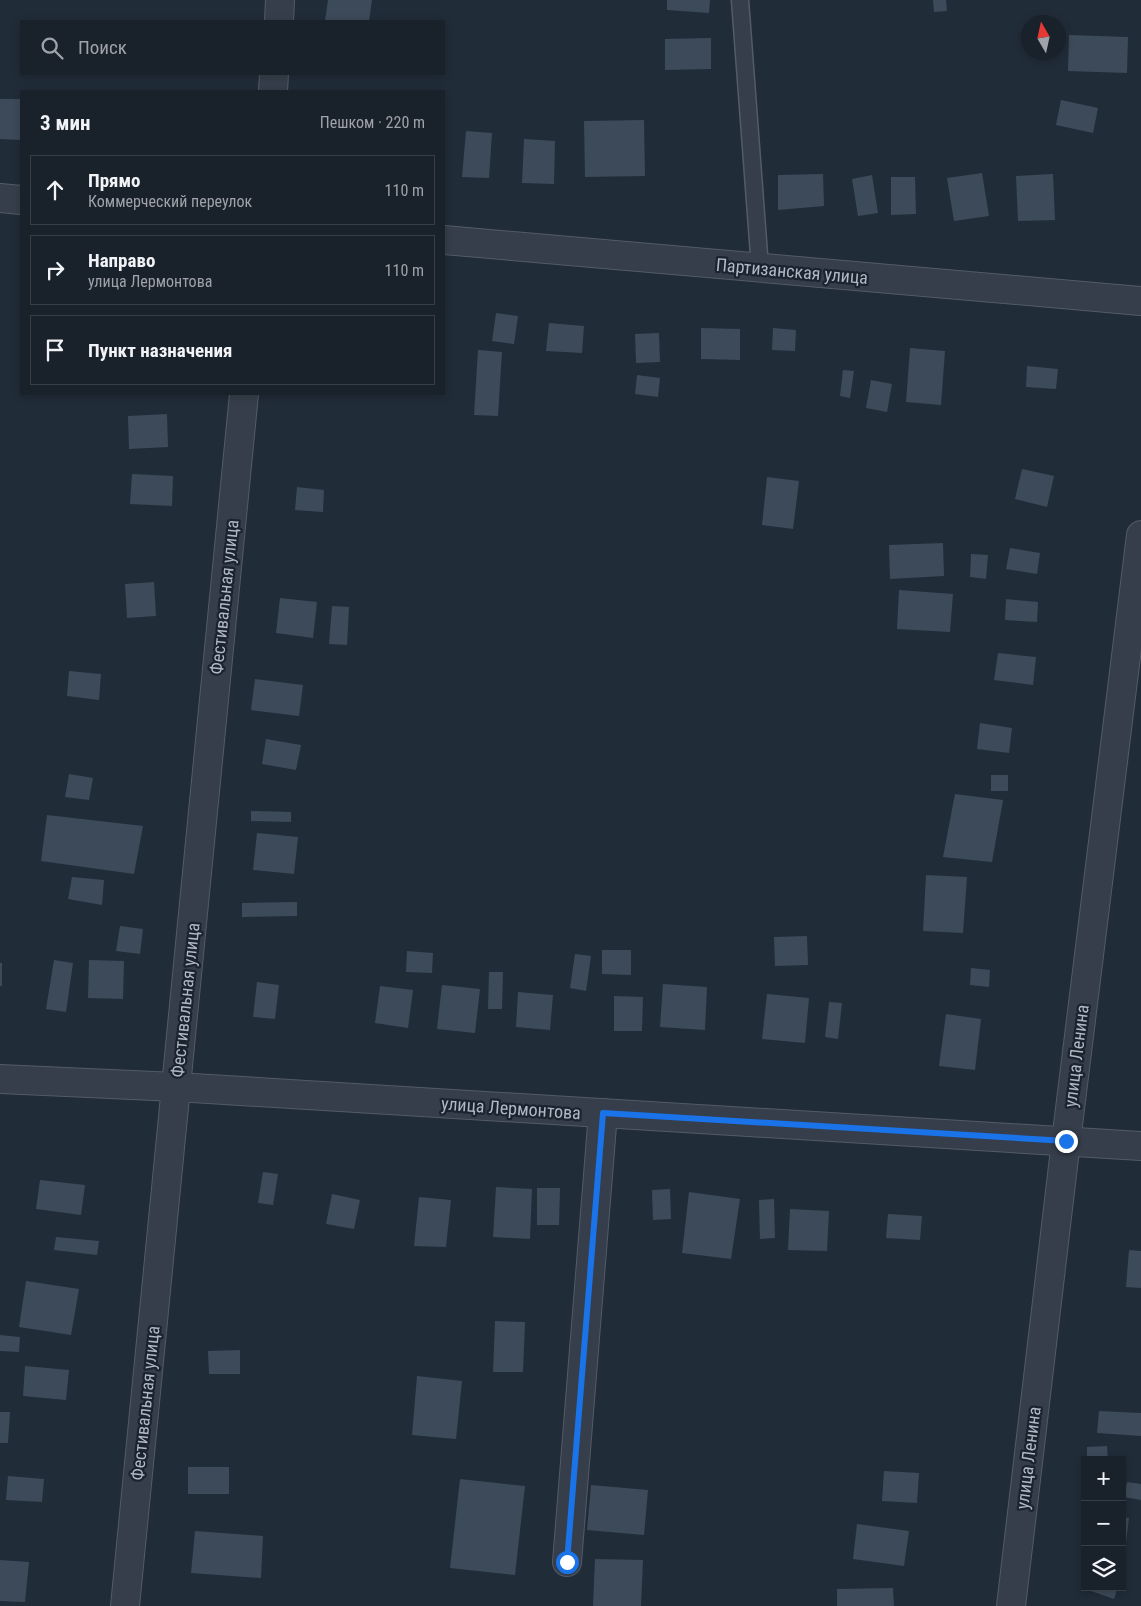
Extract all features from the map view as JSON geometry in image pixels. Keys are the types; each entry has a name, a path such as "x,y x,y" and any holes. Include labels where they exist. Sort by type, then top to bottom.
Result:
{"street":[{"path":"279,20 280,0"},
{"path":"273,90 274,75"},
{"path":"0,198 20,200"},
{"name":"Партизанская улица","path":"445,240 1141,301"},
{"name":"Фестивальная улица","path":"125,1606 244,395"},
{"name":"улица Ленина","path":"1011,1606 1141,535"},
{"name":"улица Лермонтова","path":"0,1079 176,1087 1141,1146"},
{"path":"567,1562 603,1113"}],"lane":[{"path":"740,0 760,268"}],"building":[{"path":"328,0 372,0 369,20 325,20"},
{"path":"667,0 710,0 709,13 667,10"},
{"path":"933,0 946,0 947,11 934,12"},
{"path":"1069,35 1128,37 1127,73 1068,71"},
{"path":"711,38 711,69 665,70 665,39"},
{"path":"0,99 20,99 20,140 0,139"},
{"path":"1061,100 1098,108 1093,133 1056,125"},
{"path":"644,120 645,176 585,177 584,121"},
{"path":"466,131 492,133 489,178 462,177"},
{"path":"524,139 555,141 554,184 522,183"},
{"path":"982,173 989,216 954,221 947,178"},
{"path":"823,174 824,206 778,210 778,175"},
{"path":"1053,174 1055,220 1018,221 1016,176"},
{"path":"872,175 878,213 858,216 852,179"},
{"path":"891,177 915,177 916,214 891,215"},
{"path":"496,313 518,316 514,344 492,341"},
{"path":"549,323 584,326 582,353 546,351"},
{"path":"701,328 740,329 740,360 701,359"},
{"path":"773,328 796,330 795,351 772,350"},
{"path":"659,333 660,362 636,363 635,334"},
{"path":"910,348 945,351 941,405 906,402"},
{"path":"478,350 502,352 498,416 474,415"},
{"path":"1027,366 1058,369 1056,389 1026,387"},
{"path":"843,370 854,371 850,398 840,396"},
{"path":"637,375 660,378 658,397 635,394"},
{"path":"871,380 892,384 887,412 866,408"},
{"path":"167,414 168,447 129,449 128,416"},
{"path":"1022,469 1054,476 1047,507 1015,499"},
{"path":"132,474 173,476 172,506 130,504"},
{"path":"767,477 799,481 793,529 762,525"},
{"path":"297,487 324,490 323,512 295,510"},
{"path":"943,543 944,576 890,579 889,545"},
{"path":"1010,548 1040,553 1037,574 1006,569"},
{"path":"971,554 988,555 986,579 970,577"},
{"path":"154,582 156,616 127,618 125,584"},
{"path":"899,590 953,594 950,632 897,629"},
{"path":"280,598 317,602 313,638 276,633"},
{"path":"1006,599 1038,602 1037,622 1005,620"},
{"path":"332,606 349,607 347,645 329,644"},
{"path":"998,653 1036,657 1033,685 994,680"},
{"path":"69,671 101,674 99,700 67,696"},
{"path":"255,679 303,685 299,716 251,710"},
{"path":"980,723 1012,728 1009,753 977,749"},
{"path":"266,739 301,745 296,770 262,764"},
{"path":"69,774 93,778 89,800 65,797"},
{"path":"991,775 1008,775 1008,791 991,791"},
{"path":"955,794 1003,800 992,862 943,857"},
{"path":"251,811 291,812 291,822 251,821"},
{"path":"47,815 143,826 134,874 41,861"},
{"path":"257,833 298,837 294,874 253,870"},
{"path":"926,875 967,877 963,933 923,931"},
{"path":"72,877 104,880 102,905 68,899"},
{"path":"297,902 297,916 242,917 242,903"},
{"path":"120,926 143,929 140,954 116,951"},
{"path":"807,936 808,965 775,966 774,937"},
{"path":"602,950 631,950 631,975 602,974"},
{"path":"407,951 433,953 432,973 406,972"},
{"path":"575,954 591,956 586,991 570,988"},
{"path":"54,960 73,963 66,1012 46,1009"},
{"path":"89,960 124,961 123,999 88,998"},
{"path":"0,963 2,963 2,986 0,986"},
{"path":"971,968 990,970 989,987 970,985"},
{"path":"489,972 503,972 502,1009 488,1009"},
{"path":"257,982 279,985 275,1019 253,1017"},
{"path":"663,984 707,987 705,1030 660,1027"},
{"path":"442,985 480,989 475,1033 437,1029"},
{"path":"380,986 413,990 408,1028 375,1023"},
{"path":"518,992 553,995 550,1030 516,1027"},
{"path":"767,994 809,998 805,1043 762,1039"},
{"path":"614,996 643,997 642,1031 614,1031"},
{"path":"829,1002 842,1003 838,1039 825,1037"},
{"path":"946,1014 981,1019 975,1070 939,1066"},
{"path":"263,1172 278,1174 273,1205 258,1203"},
{"path":"40,1180 85,1185 81,1215 36,1209"},
{"path":"496,1187 532,1189 530,1239 493,1237"},
{"path":"537,1188 560,1188 559,1225 537,1225"},
{"path":"670,1189 671,1219 653,1220 652,1190"},
{"path":"689,1192 740,1199 731,1259 682,1253"},
{"path":"332,1194 360,1200 354,1229 326,1224"},
{"path":"419,1197 451,1200 446,1247 414,1246"},
{"path":"774,1199 775,1238 760,1239 759,1200"},
{"path":"790,1209 829,1211 827,1251 788,1250"},
{"path":"888,1214 922,1216 920,1240 886,1238"},
{"path":"56,1237 99,1241 97,1255 54,1250"},
{"path":"1129,1250 1141,1251 1141,1288 1126,1287"},
{"path":"26,1281 79,1289 71,1335 19,1327"},
{"path":"495,1321 525,1322 523,1372 493,1372"},
{"path":"0,1335 20,1337 19,1352 0,1351"},
{"path":"240,1350 240,1374 209,1374 208,1351"},
{"path":"25,1366 69,1370 66,1400 23,1396"},
{"path":"417,1376 462,1381 456,1439 412,1435"},
{"path":"1099,1411 1141,1413 1141,1436 1097,1433"},
{"path":"0,1412 10,1412 8,1443 0,1443"},
{"path":"1107,1446 1108,1456 1087,1456 1087,1447"},
{"path":"188,1467 229,1467 229,1494 188,1494"},
{"path":"884,1471 919,1473 917,1503 882,1501"},
{"path":"8,1476 44,1479 42,1502 6,1500"},
{"path":"460,1479 525,1486 515,1575 450,1568"},
{"path":"1127,1482 1141,1484 1141,1500 1126,1497"},
{"path":"591,1485 648,1490 644,1535 587,1530"},
{"path":"1126,1518 1129,1518 1126,1543"},
{"path":"857,1524 909,1531 904,1566 853,1559"},
{"path":"195,1531 263,1536 261,1578 191,1573"},
{"path":"595,1559 643,1560 641,1606 593,1606"},
{"path":"0,1560 29,1562 25,1602 0,1601"},
{"path":"893,1588 894,1606 837,1606 837,1589"},
{"path":"1091,1591 1117,1591 1114,1599"}],"route":[{"path":"567,1562 603,1113 1066,1141"}]}
